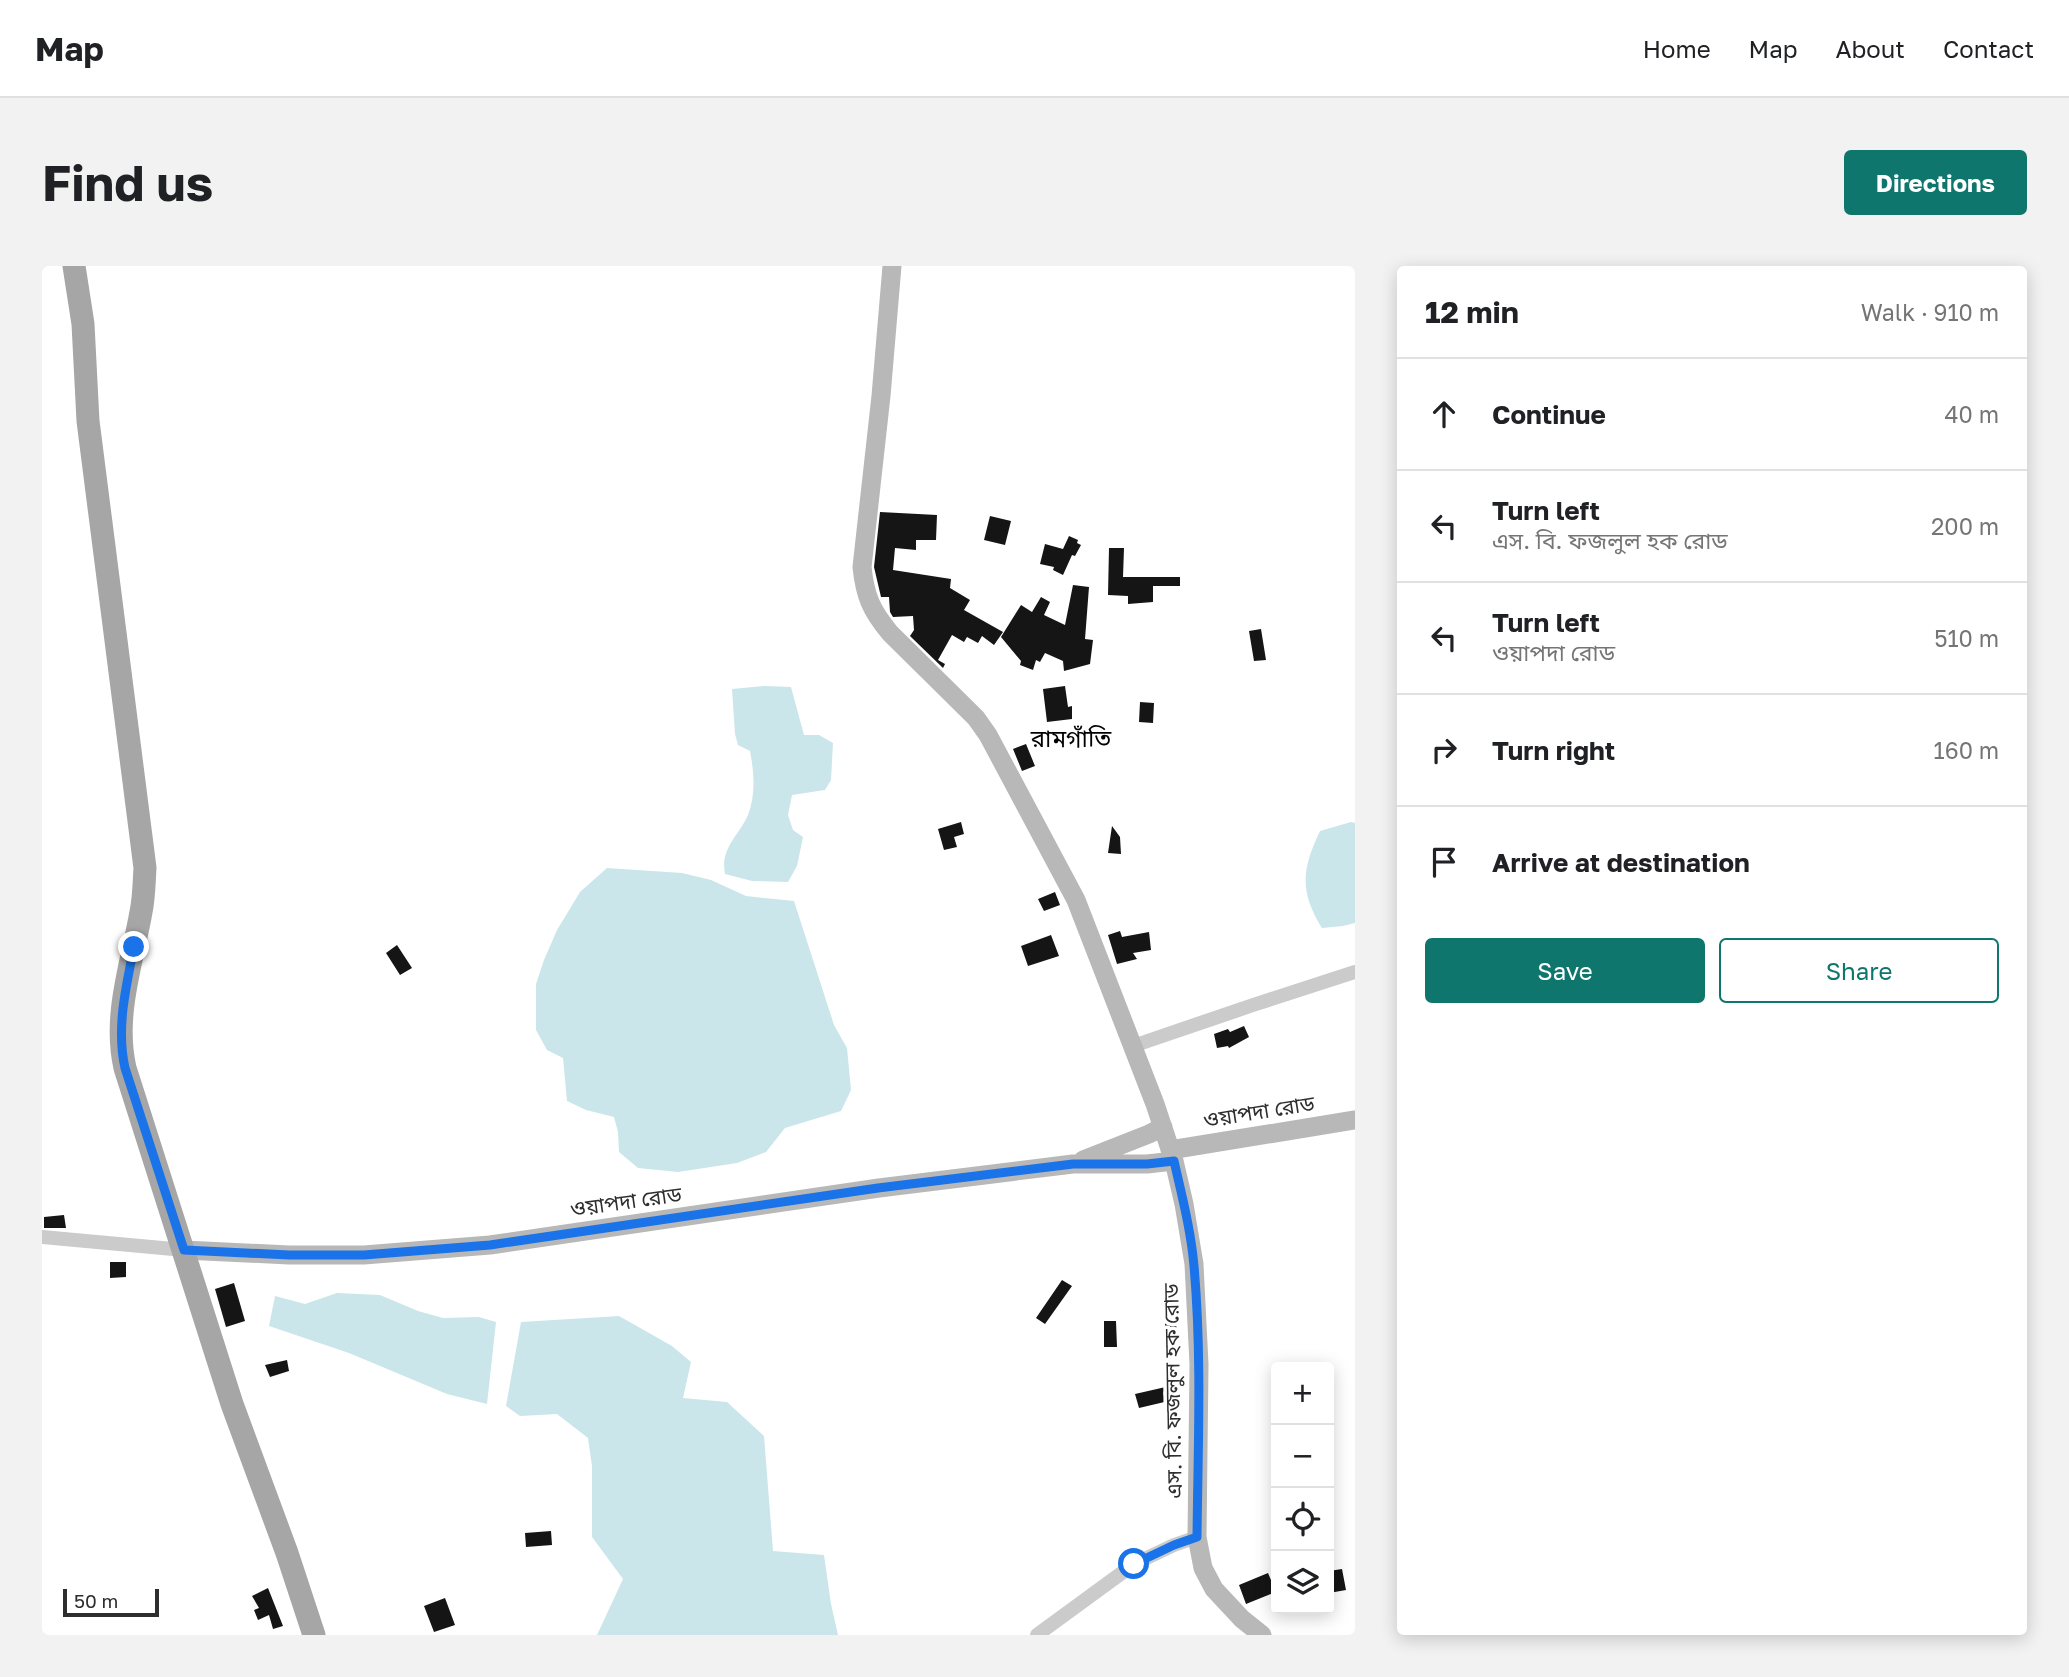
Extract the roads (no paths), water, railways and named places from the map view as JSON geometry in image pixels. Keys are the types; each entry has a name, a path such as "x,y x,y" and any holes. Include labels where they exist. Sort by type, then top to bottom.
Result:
{"main road":[{"path":"74,266 83,324 88,421 145,868 142,908 123,1002 120,1049 232,1404 314,1635"},
{"name":"এস. বি. ফজলুল হক রোড","path":"892,266 862,567 869,602 890,633 976,718 988,735 1076,900 1133,1046 1172,1155 1194,1264 1199,1364 1197,1537 1203,1568 1214,1589 1242,1619 1262,1635"},
{"name":"ওয়াপদা রোড","path":"184,1250 364,1255 490,1245 878,1188 1073,1164 1147,1164 1172,1155 1355,1120"},
{"name":"ওয়াপদা রোড","path":"1073,1164 1163,1127"}],"street":[{"path":"1133,1046 1355,972"},
{"path":"42,1237 184,1250"},
{"path":"1037,1635 1134,1564 1197,1537"}],"water":[{"path":"791,687 804,735 819,735 833,743 831,780 825,790 792,795 788,815 793,830 803,837 797,866 788,882 752,881 725,874 727,850 748,815 753,791 750,751 738,745 735,734 732,689"},
{"path":"1355,823 1355,923 1322,928 1309,903 1306,880 1309,857 1320,831"},
{"path":"607,868 682,873 711,880 746,896 794,901 834,1025 847,1048 851,1090 841,1111 785,1128 766,1152 737,1163 678,1172 638,1168 619,1152 614,1117 586,1110 567,1101 563,1058 547,1050 536,1030 536,984 557,930 580,892"},
{"path":"337,1293 380,1295 443,1318 479,1317 496,1322 487,1404 447,1394 349,1353 269,1326 275,1296 305,1304"},
{"path":"619,1316 672,1346 691,1362 683,1398 727,1402 764,1436 773,1551 824,1555 838,1635 597,1635 623,1579 592,1537 592,1466 588,1438 557,1414 520,1416 506,1406 521,1322"}],"district":[{"name":"রামগাঁতি","path":"1071,739"}]}
